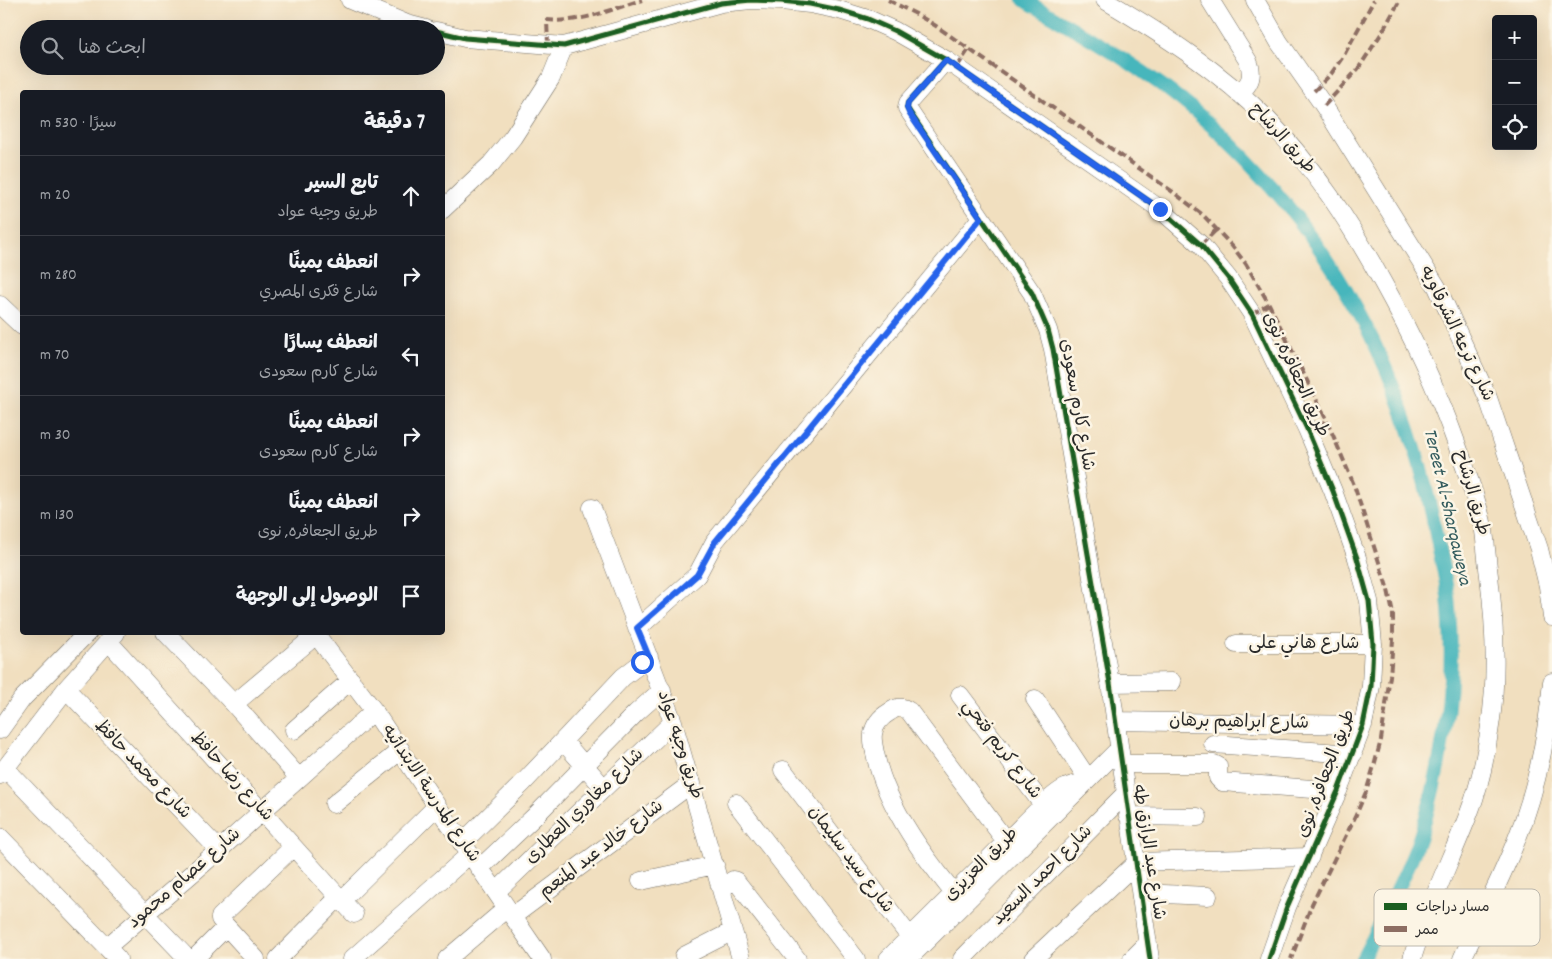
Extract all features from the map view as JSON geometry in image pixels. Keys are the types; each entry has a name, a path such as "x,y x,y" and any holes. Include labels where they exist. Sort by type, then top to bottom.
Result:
{"street":[{"path":"350,0 398,20"},
{"name":"طريق الجعافره, نوى","path":"445,33 466,38 564,46 721,3 751,0 781,1 839,10 895,30 946,60 1160,209 1194,239 1228,278 1252,314 1307,429 1357,558 1368,601 1373,644 1371,686 1363,725 1338,791 1286,907 1269,959"},
{"name":"طريق الرشاح","path":"1105,0 1187,51 1239,93 1270,123 1311,169 1332,197 1369,257 1424,363 1447,417 1467,473 1484,530 1495,632 1495,678 1491,724 1483,768 1470,812 1437,889"},
{"path":"1210,0 1251,68 1250,82 1239,93"},
{"name":"شارع ترعه الشرقاويه","path":"1255,0 1437,286 1488,398 1538,549 1548,586 1552,617"},
{"path":"445,207 492,164 513,137 551,78 564,46"},
{"name":"شارع كارم سعودى","path":"946,60 908,103 907,108 1032,293 1048,330 1053,349 1110,683 1120,757"},
{"path":"637,628 697,575 715,542 981,218"},
{"path":"0,305 20,324"},
{"name":"طريق وجيه عواد","path":"592,508 673,722 741,959"},
{"path":"0,730 22,699 85,635"},
{"path":"168,635 234,704 299,778"},
{"path":"234,704 314,635"},
{"name":"شارع المدرسة الابتدائيه","path":"316,635 374,711 401,750 510,912 535,956"},
{"path":"112,637 66,689 3,771 145,913 188,959"},
{"name":"شارع رضا حافظ","path":"112,637 262,812 354,914"},
{"name":"شارع هاني على","path":"1236,644 1373,644"},
{"path":"356,958 471,855 563,741 623,678 649,657"},
{"path":"294,730 351,680"},
{"path":"1110,683 1172,682"},
{"path":"1494,889 1516,841 1531,799 1542,756 1552,682"},
{"name":"شارع محمد حافظ","path":"66,689 219,850"},
{"path":"471,855 535,816 636,713 662,690"},
{"name":"شارع كريم فتحي","path":"960,695 1043,805"},
{"path":"1036,698 1086,781"},
{"path":"958,899 913,836 891,800 878,764 873,734 879,720 884,715 899,707 909,711 1009,847"},
{"name":"شارع عصام محمود","path":"113,953 145,913 219,850 374,711"},
{"name":"شارع ابراهيم برهان","path":"1115,721 1363,725"},
{"name":"شارع مغاوري العطارى","path":"496,892 673,722"},
{"path":"563,741 604,788"},
{"path":"1213,744 1353,754"},
{"path":"334,804 401,750"},
{"path":"1120,757 1214,764 1218,766 1218,778 1222,782 1338,791"},
{"name":"طريق العزيزى","path":"888,959 912,948 1009,847 1086,781 1120,757"},
{"name":"شارع عبد الرازق طه","path":"1120,757 1149,951"},
{"name":"شارع سيد سليمان","path":"783,770 912,948"},
{"name":"طريق العزيزى","path":"1009,847 1043,805 1056,793 1074,784 1086,781"},
{"name":"شارع خالد عبد المنعم","path":"447,959 692,783"},
{"name":"شارع احمد السعيد","path":"962,959 1125,794"},
{"path":"736,803 856,959"},
{"path":"278,959 437,806"},
{"path":"1128,816 1198,817"},
{"path":"0,837 113,953"},
{"path":"256,959 220,919 220,916 293,847"},
{"path":"1033,959 1136,862 1310,857"},
{"path":"641,881 715,865"},
{"path":"722,889 733,880 736,880 797,959"},
{"path":"1141,893 1208,896"},
{"path":"194,959 226,926"},
{"path":"684,956 733,930"},
{"name":"طريق الرشاح","path":"1412,959 1416,946"},
{"path":"1462,959 1468,946"},
{"path":"1132,959 1149,951"}],"waterway":[{"name":"Tereet Al-Sharqaweya","path":"1024,0 1135,66 1197,113 1244,157 1285,203 1322,253 1354,305 1382,360 1405,417 1423,477 1448,596 1451,645 1449,695 1437,774 1420,836 1398,889"},
{"name":"Tereet Al-Sharqaweya","path":"1362,959 1374,936"}],"marked path":[{"path":"548,45 547,20 559,21 583,18 642,0"},
{"path":"888,0 936,26 1203,215 1246,264 1269,304 1327,421 1354,485 1388,590 1393,613 1390,676 1381,740 1366,792 1312,904 1291,959"},
{"path":"1314,91 1331,74 1344,55 1374,0"},
{"path":"1324,106 1358,69 1400,0"},
{"path":"957,67 969,49"},
{"path":"1201,245 1217,229"},
{"path":"1252,314 1269,304"},
{"path":"1307,429 1327,421"}],"cycle path":[{"path":"445,33 465,38 564,46 721,3 751,0 781,1 839,10 868,19 895,31 946,60 1160,209 1201,245 1228,278 1252,314 1307,429 1333,491 1357,558 1369,601 1373,644 1371,686 1363,725 1338,791 1287,907 1269,959"},
{"path":"946,60 908,103 907,108 1032,293 1048,330 1053,349 1110,683 1150,959"}],"route":[{"path":"642,662 649,657 637,628 697,575 715,542 981,218 907,108 908,103 946,60 1160,209"}]}
